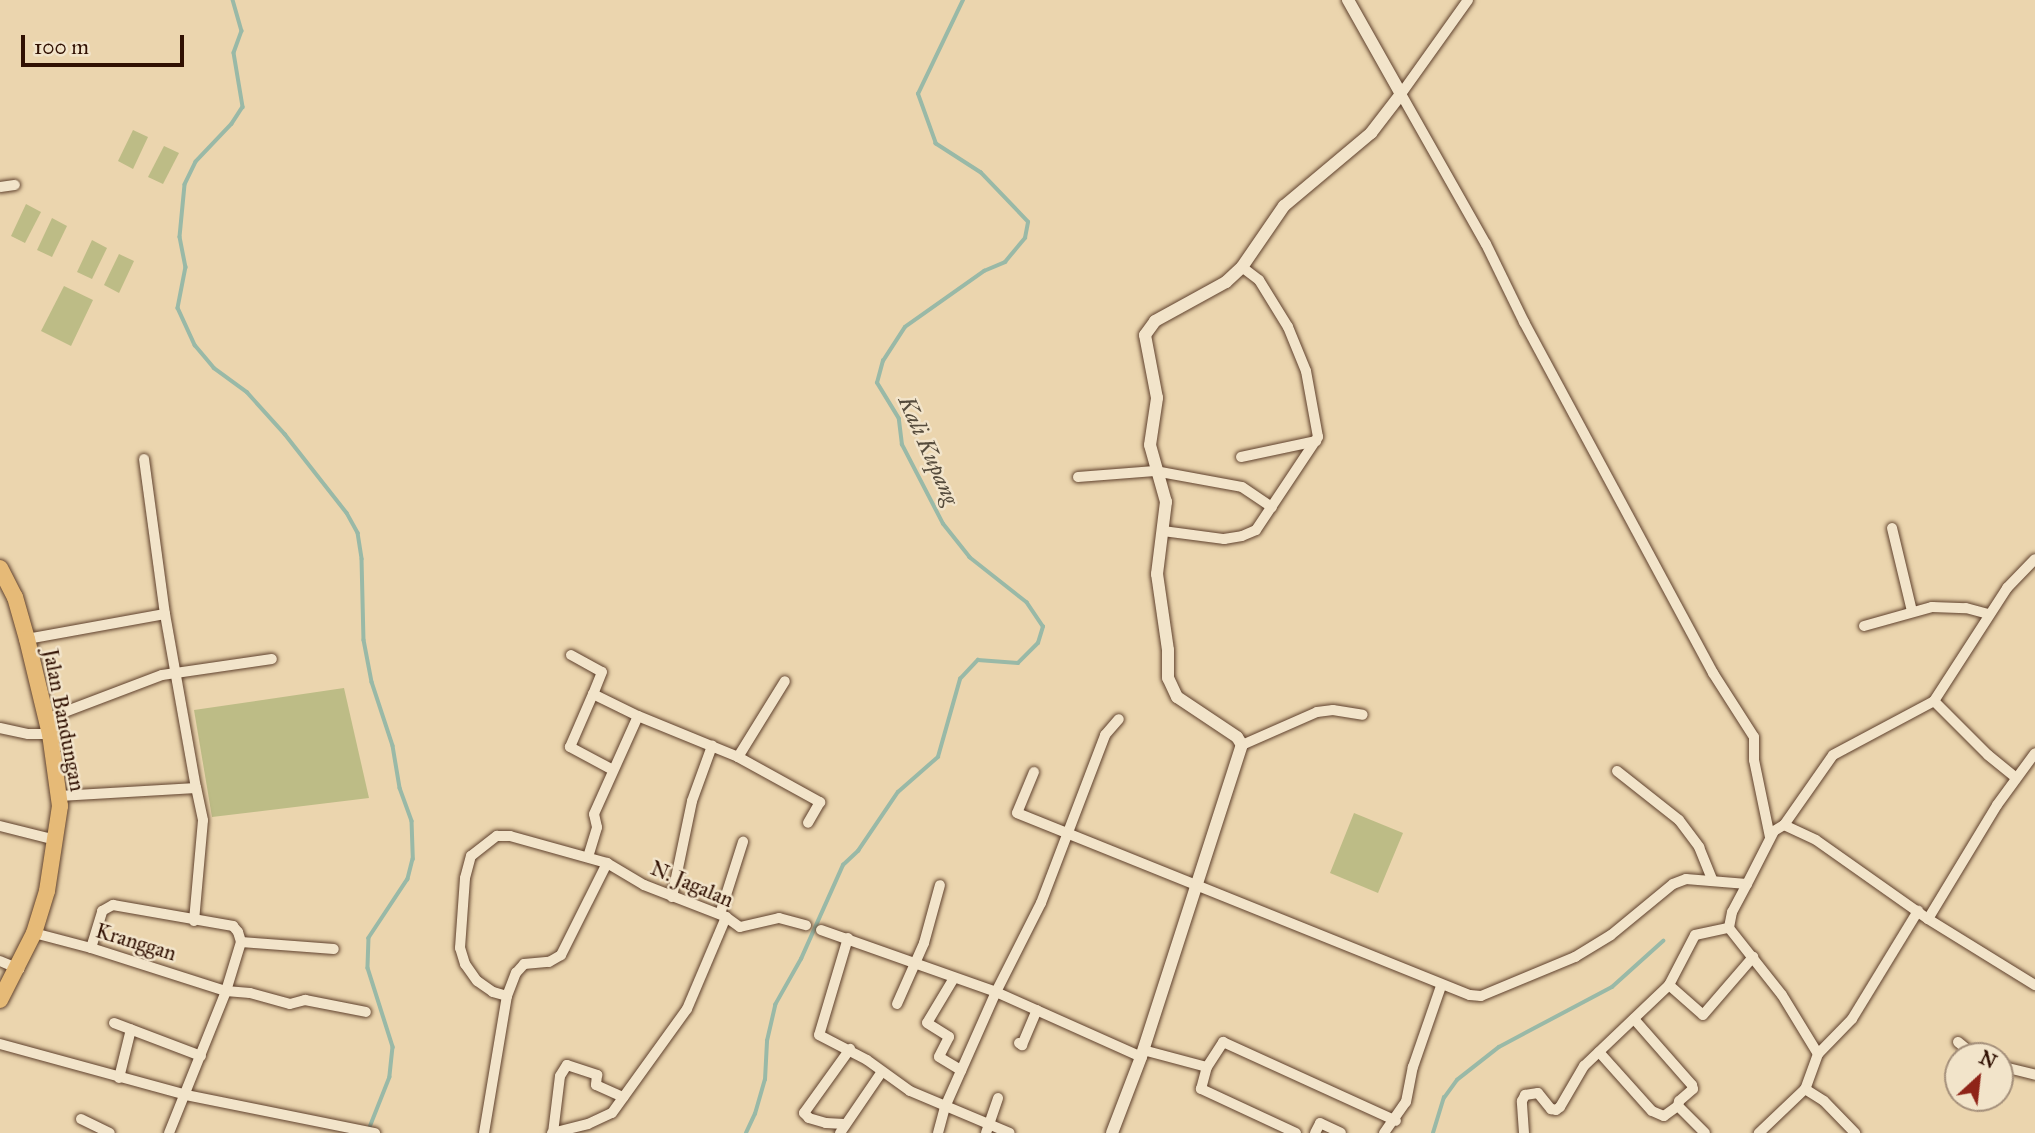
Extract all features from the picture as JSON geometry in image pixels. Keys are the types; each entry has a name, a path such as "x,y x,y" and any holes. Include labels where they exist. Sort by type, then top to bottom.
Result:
{"main road":[{"name":"Jalan Bandungan","path":"0,568 15,597 27,639 48,727 59,796 56,840 47,891 19,969 0,1000"}],"street":[{"path":"1348,0 1486,244 1524,322 1713,673 1754,737 1754,760 1770,837"},
{"path":"1242,746 1237,737 1177,697 1168,678 1168,650 1157,574 1166,502 1155,471 1150,445 1157,398 1145,335 1155,321 1226,282 1242,267 1284,206 1371,133 1468,0"},
{"path":"0,187 15,185"},
{"path":"1163,531 1224,539 1256,530 1316,441 1317,416 1306,372 1288,327 1259,280 1242,267"},
{"path":"1241,457 1316,441"},
{"path":"144,459 174,672 204,820 194,920"},
{"path":"1078,477 1155,471 1242,487 1272,507"},
{"path":"1892,528 1912,611"},
{"path":"1729,929 1732,912 1770,837 1777,827 1784,825 1833,755 1934,701 2014,579 2035,559"},
{"path":"1864,626 1932,607 1966,608 1990,614"},
{"path":"27,639 165,614"},
{"path":"571,655 602,672 570,747 613,770"},
{"path":"0,728 28,734 48,727 124,687 174,672 272,659"},
{"path":"738,757 785,681"},
{"path":"593,694 638,716 738,757 820,802 808,823"},
{"path":"1934,701 1988,755 2015,777"},
{"path":"1112,1133 1142,1054 1242,746 1317,712 1363,715"},
{"path":"588,857 597,827 594,814 638,716"},
{"path":"938,1133 945,1107 961,1070 996,992 1041,903 1105,735 1119,719"},
{"path":"673,897 692,800 712,746"},
{"path":"1928,919 2015,777 2035,753"},
{"path":"1617,771 1679,820 1699,847 1712,880"},
{"path":"1034,772 1017,813 1441,986 1481,996 1575,957 1602,942 1673,884 1686,879 1747,884"},
{"path":"59,796 196,788"},
{"path":"1784,825 1816,840 1928,919 2035,985"},
{"path":"0,826 56,840"},
{"name":"N. Jagalan","path":"507,996 493,992 477,981 465,964 460,948 464,887 471,856 497,836 510,836 607,863 644,885 723,915 740,927 779,918 806,925"},
{"path":"622,1097 596,1085 597,1075 566,1065 561,1076 553,1133 580,1130 604,1118 622,1097 687,1009 723,915 743,842"},
{"path":"484,1133 507,996 516,973 524,964 549,962 561,955 607,863"},
{"path":"897,1004 916,965 940,885"},
{"path":"91,948 102,911 108,906 233,926 238,932 241,942 226,991 169,1133"},
{"path":"1759,1133 1805,1090 1818,1054 1852,1019 1918,911"},
{"path":"1729,929 1802,1023 1818,1054"},
{"path":"1524,1133 1522,1101 1525,1095 1538,1093 1551,1109 1556,1111 1584,1066 1669,985 1695,935 1729,929"},
{"path":"821,930 996,992 1142,1054 1207,1067"},
{"name":"Kranggan","path":"34,933 91,948 226,991 250,993 290,1004 305,1000 366,1012"},
{"path":"848,938 819,1033 850,1049 910,1091 987,1129 1010,1133"},
{"path":"241,942 334,949"},
{"path":"1669,985 1703,1016 1753,957"},
{"path":"0,961 19,969"},
{"path":"954,978 928,1023 949,1037 939,1057 961,1070"},
{"path":"1384,1133 1396,1121 1406,1102 1414,1062 1441,986"},
{"path":"1019,1043 1022,1045 1037,1010"},
{"path":"1599,1052 1652,1111 1664,1116 1678,1106 1693,1088 1692,1085 1634,1018"},
{"path":"114,1023 201,1056"},
{"path":"119,1078 131,1029"},
{"path":"1296,1133 1201,1089 1207,1067 1223,1042 1396,1121"},
{"path":"0,1044 119,1078 317,1127 375,1133"},
{"path":"850,1049 804,1113 809,1118 842,1129 881,1073"},
{"path":"2014,1070 2035,1075"},
{"path":"1805,1090 1824,1101 1856,1133"},
{"path":"987,1129 998,1098"},
{"path":"1678,1106 1705,1133"},
{"path":"81,1119 110,1133"},
{"path":"1315,1133 1320,1122 1342,1133"}],"shaded area":[{"path":"133,130 148,137 133,169 118,161"},
{"path":"164,146 179,153 163,184 148,177"},
{"path":"26,204 41,212 25,243 11,236"},
{"path":"52,218 67,226 52,257 37,250"},
{"path":"92,240 107,248 92,279 77,272"},
{"path":"119,254 134,261 119,293 104,285"},
{"path":"64,286 93,300 71,346 41,331"},
{"path":"344,688 369,798 212,817 194,710"},
{"path":"1354,813 1403,833 1378,893 1330,873"}],"waterway":[{"path":"233,0 242,31 234,53 243,107 232,124 196,162 185,185 180,237 186,267 178,308 195,345 214,368 247,392 285,434 347,513 358,533 362,559 364,640 372,682 393,746 400,788 412,821 413,859 408,879 369,938 368,968 393,1047 390,1077 369,1130"},
{"name":"Kali Kupang","path":"746,1133 765,1080 767,1041 775,1005 801,959 843,865 858,851 898,792 938,757 960,679 978,660 1018,663 1038,643 1043,627 1027,603 970,558 943,524 902,445 899,419 877,383 883,361 905,327 984,271 1005,262 1025,238 1028,222 981,173 936,144 918,94 963,0"},
{"path":"1433,1133 1444,1098 1457,1080 1499,1047 1612,987 1663,941"}]}
